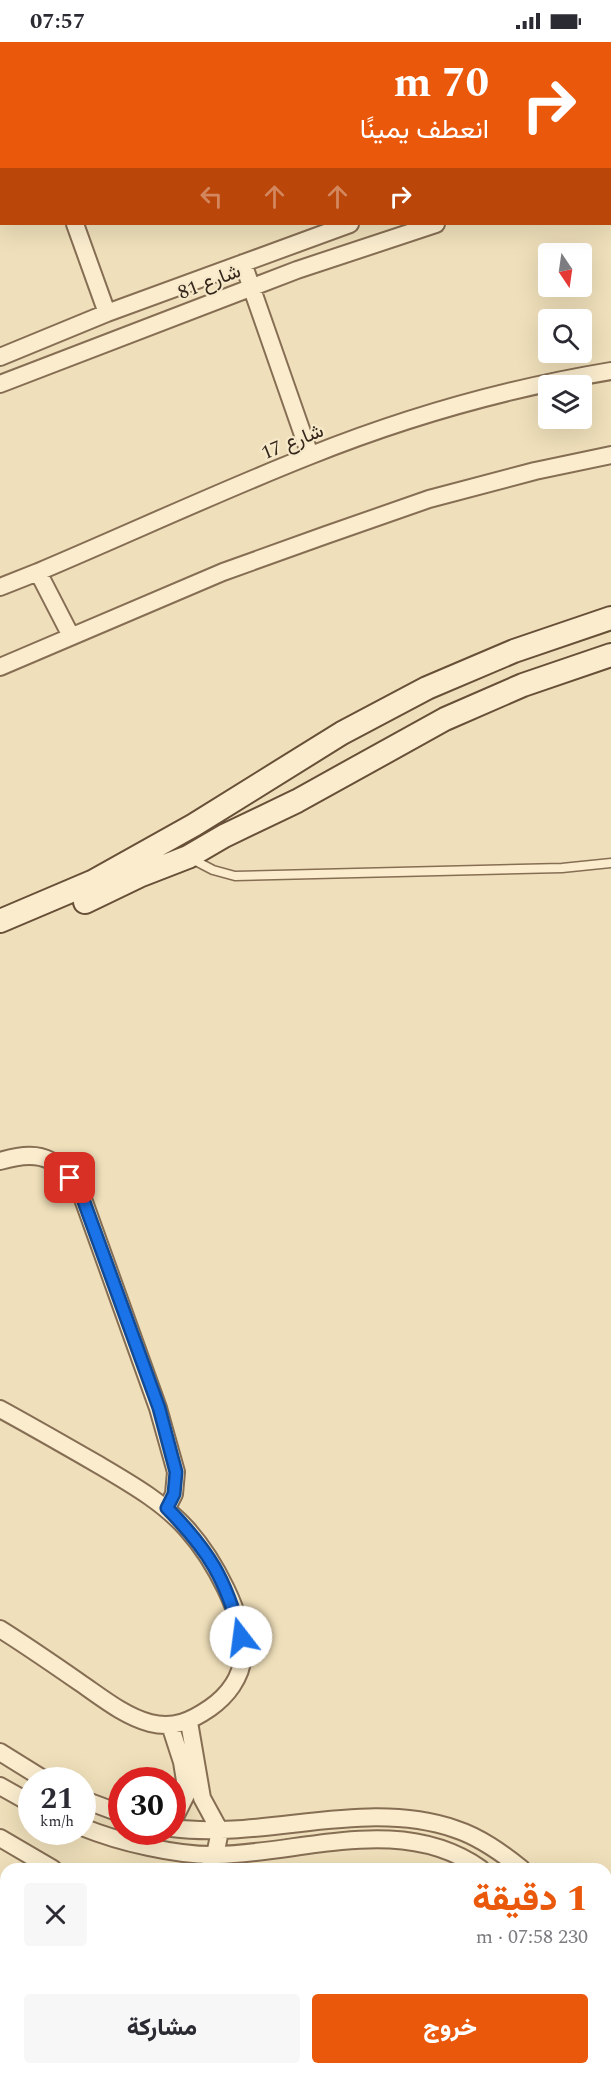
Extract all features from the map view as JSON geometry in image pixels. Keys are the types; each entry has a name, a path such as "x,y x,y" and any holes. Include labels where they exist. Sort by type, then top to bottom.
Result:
{"main road":[{"path":"0,921 92,882 194,825 342,733 426,688 514,651 611,618"},
{"path":"0,937 188,857 224,836 306,796 445,719 523,685 611,655"}],"street":[{"path":"75,225 107,313"},
{"name":"شارع 81","path":"0,357 107,313 347,225"},
{"name":"شارع 81","path":"0,384 342,254 433,225"},
{"path":"243,264 253,287 310,455"},
{"name":"شارع 17","path":"0,587 310,455 480,399 611,370"},
{"path":"0,667 223,572 419,502 535,471 611,455"},
{"path":"38,572 71,636"},
{"path":"0,1161 33,1156 54,1160 70,1178 83,1199 159,1408 176,1472 174,1494 167,1508"},
{"path":"0,1409 134,1486 167,1508 200,1544 221,1578 230,1596 241,1637 243,1656 239,1673 221,1700 189,1722 170,1725 151,1723 134,1717 109,1703 0,1629"},
{"path":"189,1722 202,1798 220,1831 212,1862"},
{"path":"170,1725 183,1767"},
{"path":"0,1752 24,1767"},
{"path":"0,1786 18,1796"},
{"path":"186,1831 220,1831 381,1817 422,1820 457,1830 492,1847 514,1863"},
{"path":"96,1831 212,1862 355,1840 392,1839 436,1847 472,1863"},
{"path":"0,1838 43,1863"},
{"path":"175,1845 176,1852 184,1863"}],"lane":[{"path":"188,857 213,870 235,876 551,868 611,863"}],"route":[{"path":"70,1178 83,1199 159,1408 176,1472 174,1494 167,1508 200,1544 221,1578 230,1596 241,1637"}]}
